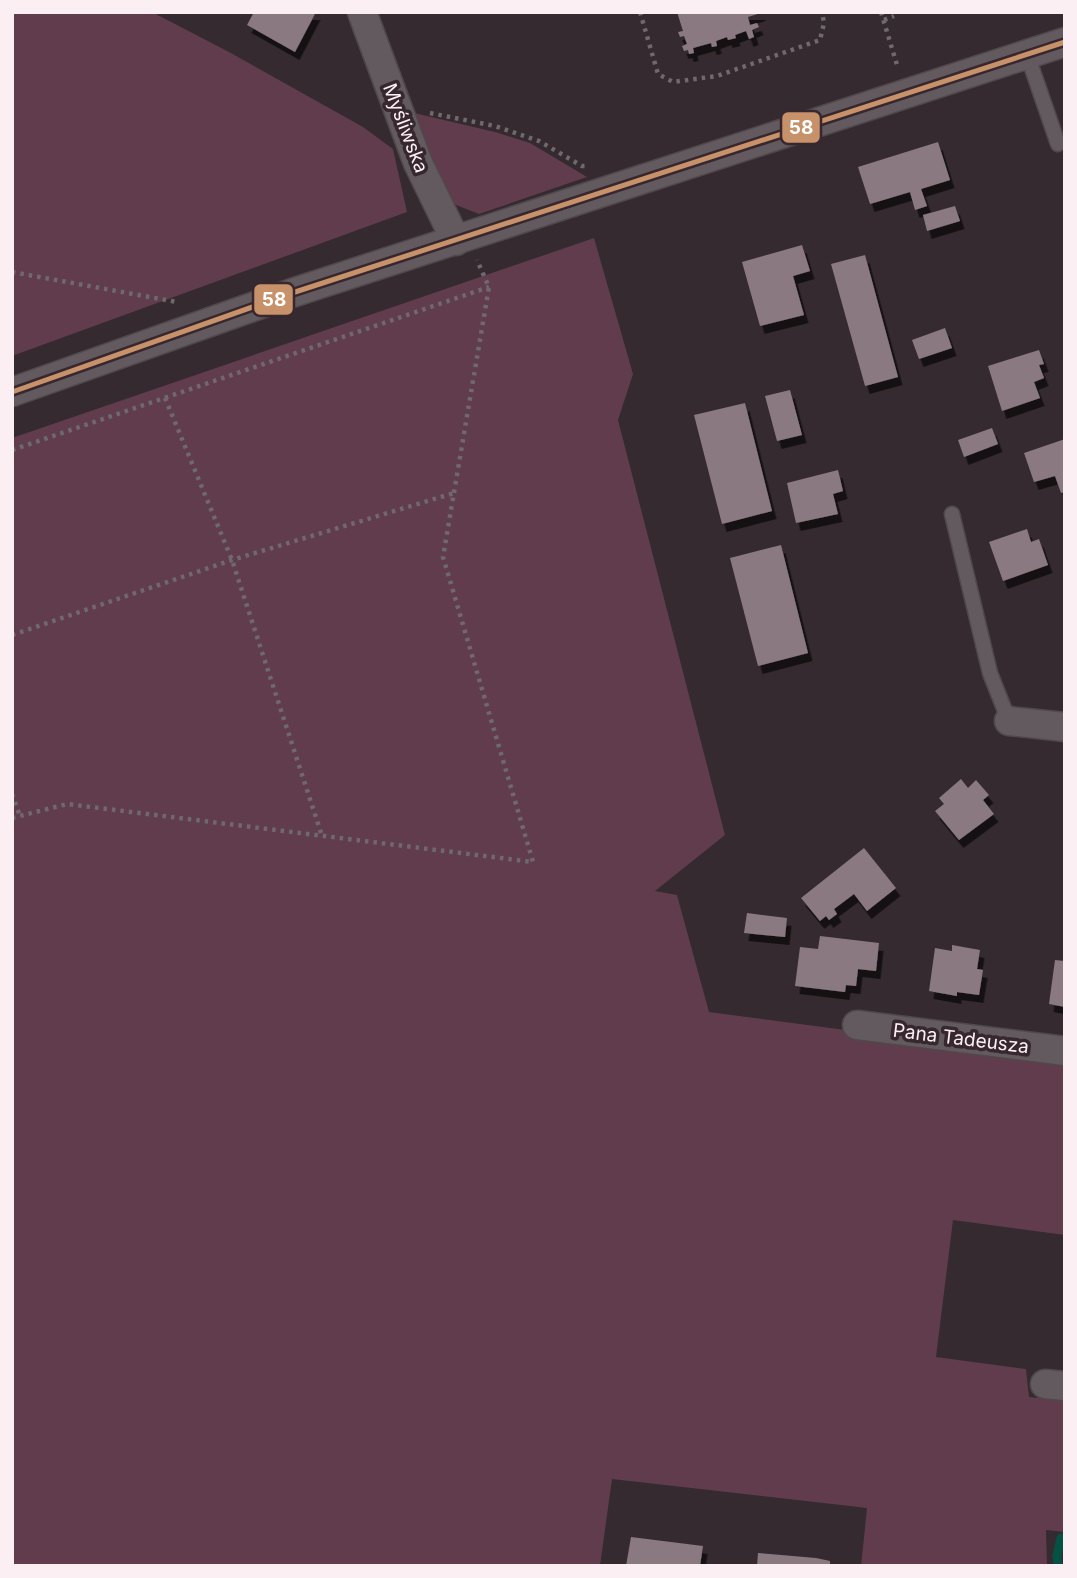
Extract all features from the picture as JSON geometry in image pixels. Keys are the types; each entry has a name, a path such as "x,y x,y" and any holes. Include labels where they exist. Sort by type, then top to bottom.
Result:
{"street":[{"name":"Myśliwska","path":"362,12 418,163 462,239"},
{"path":"12,392 292,293 1048,47"},
{"path":"1010,721 1065,727"},
{"name":"Pana Tadeusza","path":"857,1025 1065,1051"}],"lane":[{"path":"1048,47 1058,144"},
{"path":"951,514 990,673 1010,721"}],"path":[{"path":"640,12 658,74 673,82 717,76 820,40 824,23 822,12"},
{"path":"881,12 897,65"},
{"path":"884,20 894,16"},
{"path":"884,69 910,61"},
{"path":"421,111 495,126 540,141 582,166 595,165"},
{"path":"12,818 67,804 533,862 443,556 489,287 462,239"},
{"path":"12,272 184,303"},
{"path":"12,450 489,287"},
{"path":"165,397 232,560 322,836"},
{"path":"12,635 232,560 454,493"},
{"path":"12,794 20,816"}],"shaded area":[{"path":"12,12 152,12 363,127 393,149 407,212 12,356"},
{"path":"410,112 530,143 587,177 479,214 456,205 448,196"},
{"path":"594,238 633,374 618,420 725,835 655,891 677,895 709,1012 1065,1059 1065,1235 953,1220 936,1357 1026,1369 1029,1397 1065,1401 1065,1532 1046,1530 1047,1566 861,1566 867,1508 612,1479 600,1566 12,1566 12,438"}],"building":[{"path":"254,12 316,12 295,52 247,25"},
{"path":"677,12 761,13 748,17 750,25 757,23 759,27 752,30 754,37 749,39 746,31 735,35 736,38 728,40 727,37 716,41 717,46 712,47 711,43 693,48 694,53 689,54 682,46 687,44 684,36 680,37 678,32 683,31"},
{"path":"938,142 950,180 921,189 927,206 915,210 910,192 870,204 858,167"},
{"path":"955,206 960,221 927,231 923,215"},
{"path":"802,245 810,271 793,276 804,315 760,326 742,262"},
{"path":"865,255 898,377 865,386 831,264"},
{"path":"945,328 952,348 919,359 912,340"},
{"path":"1039,350 1044,364 1039,365 1044,378 1034,382 1040,398 1002,411 988,366"},
{"path":"790,390 802,435 777,441 765,396"},
{"path":"745,403 772,511 722,524 694,415"},
{"path":"992,428 998,444 964,457 958,440"},
{"path":"1065,439 1065,492 1061,493 1055,476 1034,482 1024,453"},
{"path":"838,470 843,491 833,494 838,514 796,523 787,483"},
{"path":"1027,529 1031,542 1039,539 1048,565 1003,581 989,542"},
{"path":"781,545 808,653 758,666 730,558"},
{"path":"961,779 968,788 976,780 989,795 983,800 994,814 959,840 935,811 944,804 939,798"},
{"path":"864,848 896,888 867,911 854,894 834,909 837,914 829,920 826,916 820,921 801,898"},
{"path":"747,913 787,918 785,937 744,933"},
{"path":"820,936 879,943 876,971 858,969 856,986 846,985 845,992 795,986 800,947 818,949"},
{"path":"952,945 980,950 977,969 983,970 979,995 957,992 957,996 929,991 935,948 952,951"},
{"path":"1055,960 1065,961 1065,1007 1049,1004"},
{"path":"631,1537 703,1546 700,1566 626,1566"},
{"path":"758,1553 816,1558 830,1561 830,1566 757,1566"}],"waterway":[{"path":"1058,1566 1061,1538"}],"transit line":[{"name":"58","path":"12,392 292,293 1065,42"}]}
